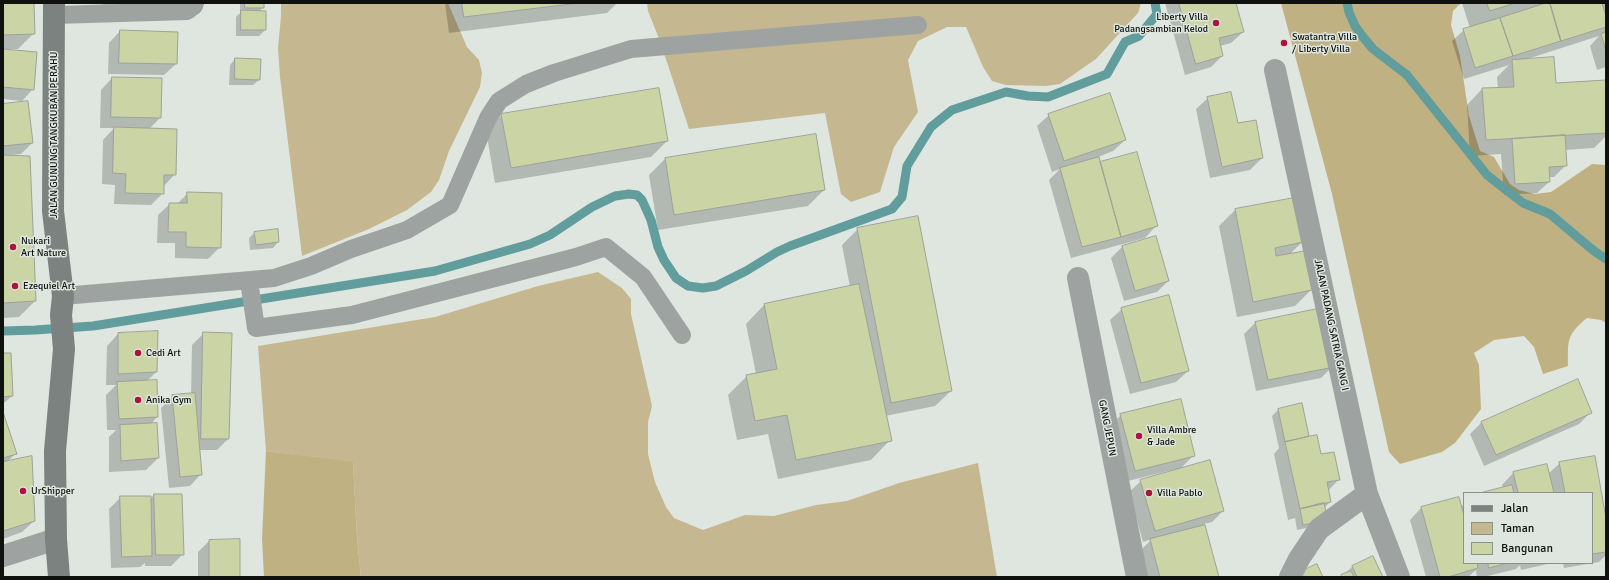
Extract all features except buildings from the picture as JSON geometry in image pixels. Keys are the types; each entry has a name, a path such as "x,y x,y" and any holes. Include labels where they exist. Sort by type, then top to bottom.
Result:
{"street":[{"name":"JALAN GUNUNG TANGKUBAN PERAHU","path":"54,9 53,210 63,296 62,320 64,349 55,451 56,539 59,577"},
{"name":"JALAN PADANG SATRIA GANG I","path":"1275,70 1367,494 1399,577"},
{"name":"GANG JEPUN","path":"1078,278 1137,577"},
{"path":"1290,577 1299,559 1319,529 1367,494"},
{"path":"3,556 56,539"}],"lane":[{"path":"54,9 187,11 194,6 195,3"},
{"path":"63,296 250,283 274,278 311,266 351,249 407,230 450,205 488,118 499,101 526,84 631,49 918,25"},
{"path":"250,283 256,328 352,315 569,259 606,247 643,277 682,335"}],"green space":[{"path":"281,3 448,3 467,47 479,60 482,73 480,87 449,151 439,180 431,192 407,210 369,229 302,256 280,77 278,48"},
{"path":"647,3 1141,3 1138,13 1096,59 1060,84 1046,86 1006,85 992,81 983,67 966,27 947,27 918,41 908,60 918,112 894,147 880,192 851,202 841,194 825,113 689,129 660,41 648,11"},
{"path":"598,272 622,288 631,299 631,314 652,406 648,422 648,454 655,482 666,507 674,518 703,530 745,515 774,516 816,505 847,501 899,483 978,463 997,577 361,577 353,463 266,451 258,346 435,317 538,286"}],"shaded area":[{"path":"1281,3 1461,3 1453,11 1451,25 1460,56 1469,116 1480,151 1494,157 1510,184 1519,190 1535,194 1551,192 1592,164 1606,165 1606,323 1601,320 1587,318 1575,329 1568,344 1568,366 1543,374 1534,347 1524,336 1494,340 1474,353 1479,365 1481,409 1455,443 1442,452 1400,464 1389,452 1332,194"},
{"path":"266,451 353,462 357,537 361,577 264,577 262,539"}],"waterway":[{"path":"3,331 93,326 435,271 530,244 550,235 592,207 615,196 629,194 637,195 642,200 651,220 658,247 664,260 676,278 688,286 703,288 716,286 790,246 892,209 902,197 907,166 931,127 952,110 1006,92 1028,96 1048,97 1107,74 1125,42 1139,36 1157,14 1155,3"},
{"path":"1347,3 1355,26 1363,37 1373,49 1407,75 1487,175 1523,203 1550,214 1594,251 1606,259"}],"place":[{"name":"Liberty Villa Padangsambian Kelod","path":"1216,23"},
{"name":"Swatantra Villa / Liberty Villa","path":"1284,43"},
{"name":"Nukari Art Nature","path":"13,247"},
{"name":"Ezequiel Art","path":"15,286"},
{"name":"Cedi Art","path":"138,353"},
{"name":"Anika Gym","path":"138,400"},
{"name":"Villa Ambre & Jade","path":"1139,436"},
{"name":"UrShipper","path":"23,491"},
{"name":"Villa Pablo","path":"1149,493"}]}
